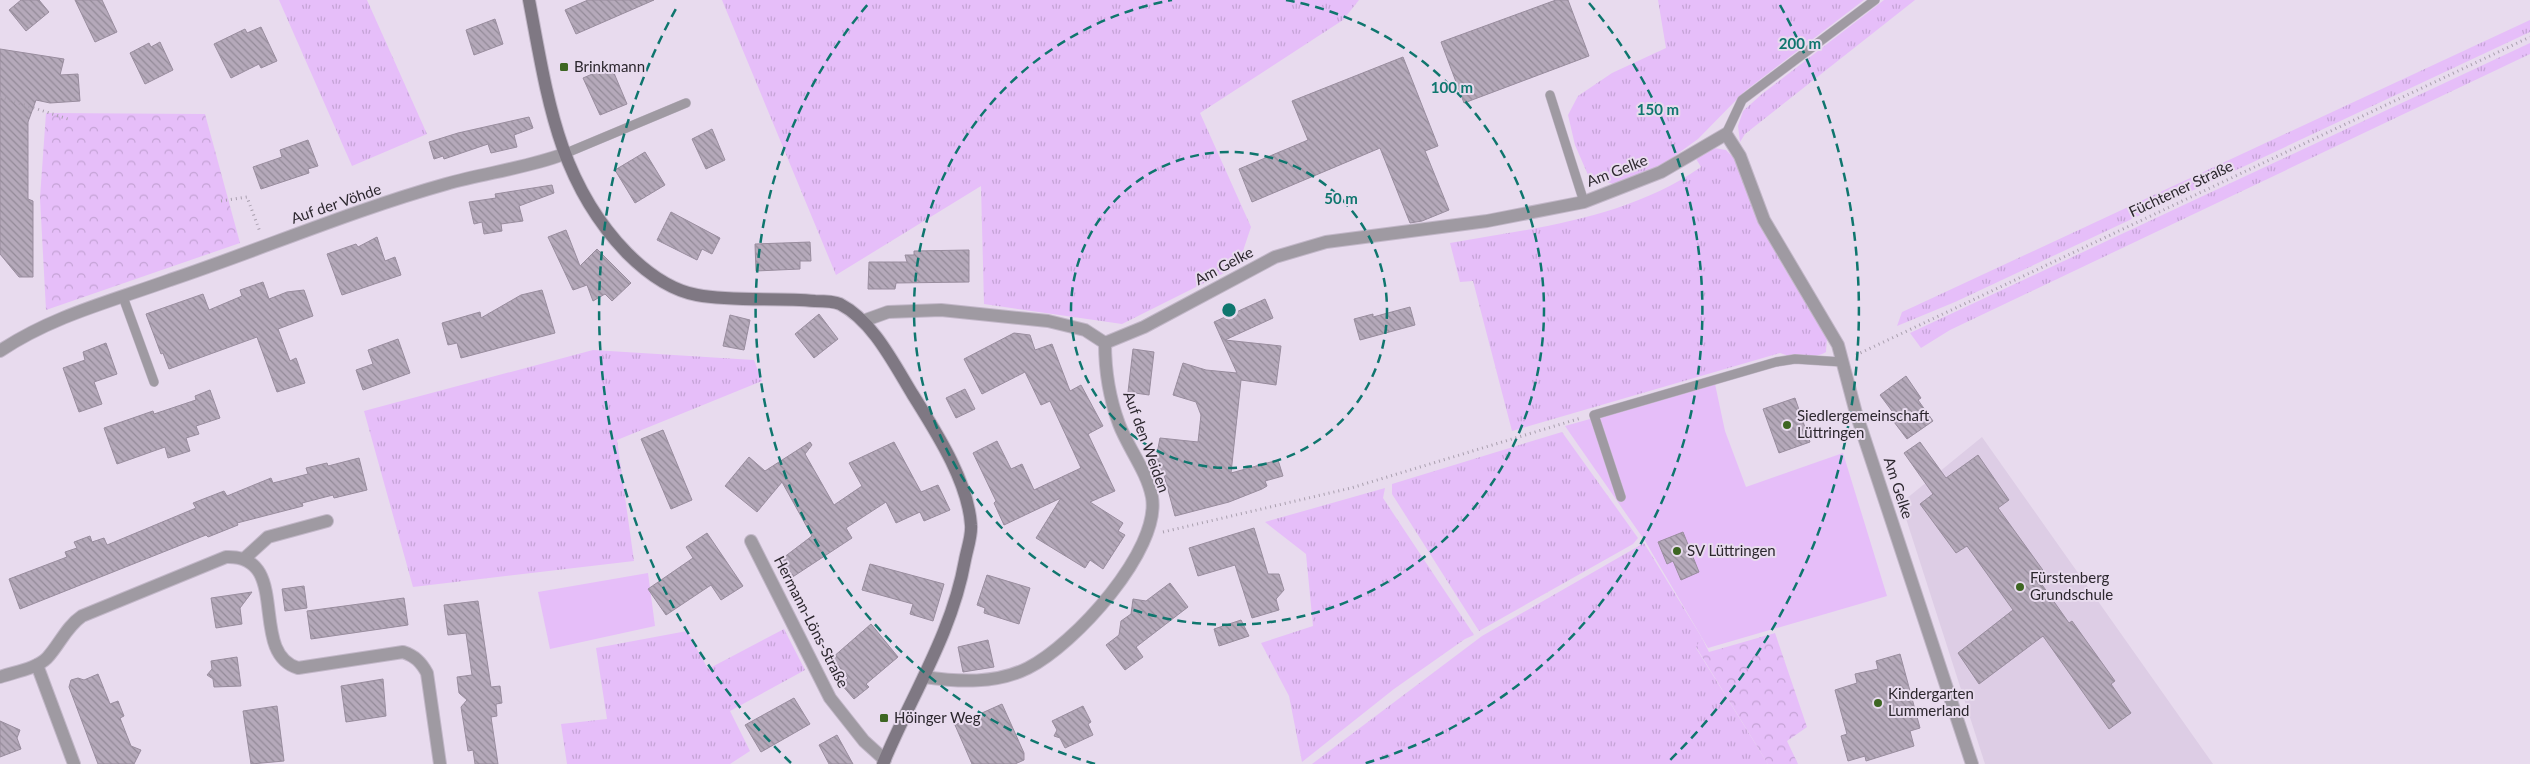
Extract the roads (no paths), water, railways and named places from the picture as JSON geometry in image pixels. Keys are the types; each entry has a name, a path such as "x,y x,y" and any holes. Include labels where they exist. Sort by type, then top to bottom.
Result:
{"street":[{"name":"Hermann-Löns-Straße","path":"529,0 548,101 564,154 578,185 602,224 639,265 665,283 695,294 838,303 863,321 892,360 935,430 964,492 971,526 963,573 946,629 884,762 864,741 830,698 751,541"},
{"name":"Am Gelke","path":"1105,343 1144,327 1275,257 1326,242 1487,221 1584,202 1661,172 1726,134 1740,156 1764,220 1838,345 1856,413 1972,764"},
{"name":"Auf der Vöhde","path":"0,352 24,335 60,317 446,184 544,162 564,154"},
{"path":"863,321 888,312 942,310 1048,321 1084,330 1105,343"},
{"name":"Auf den Weiden","path":"924,677 954,681 995,679 1028,668 1072,637 1108,600 1147,536 1152,517 1152,496 1119,424 1105,373 1105,343"},
{"path":"244,559 268,537 327,521"},
{"path":"0,677 37,664 46,658 71,624 82,616 226,557 244,559 259,571 264,580 275,646 279,657 287,665 298,668 403,652 421,663 427,673 440,764"},
{"path":"37,664 74,764"}],"lane":[{"path":"1726,134 1742,100 1875,0"},
{"path":"1550,95 1584,202"},
{"path":"564,154 686,103"},
{"path":"123,296 154,382"},
{"path":"1621,497 1594,415 1776,362 1795,359 1842,362"}],"place":[{"name":"Brinkmann","path":"564,67"},
{"name":"Siedlergemeinschaft Lüttringen","path":"1787,425"},
{"name":"SV Lüttringen","path":"1677,551"},
{"name":"Fürstenberg Grundschule","path":"2020,587"},
{"name":"Kindergarten Lummerland","path":"1878,703"},
{"name":"Höinger Weg","path":"884,718"}]}
